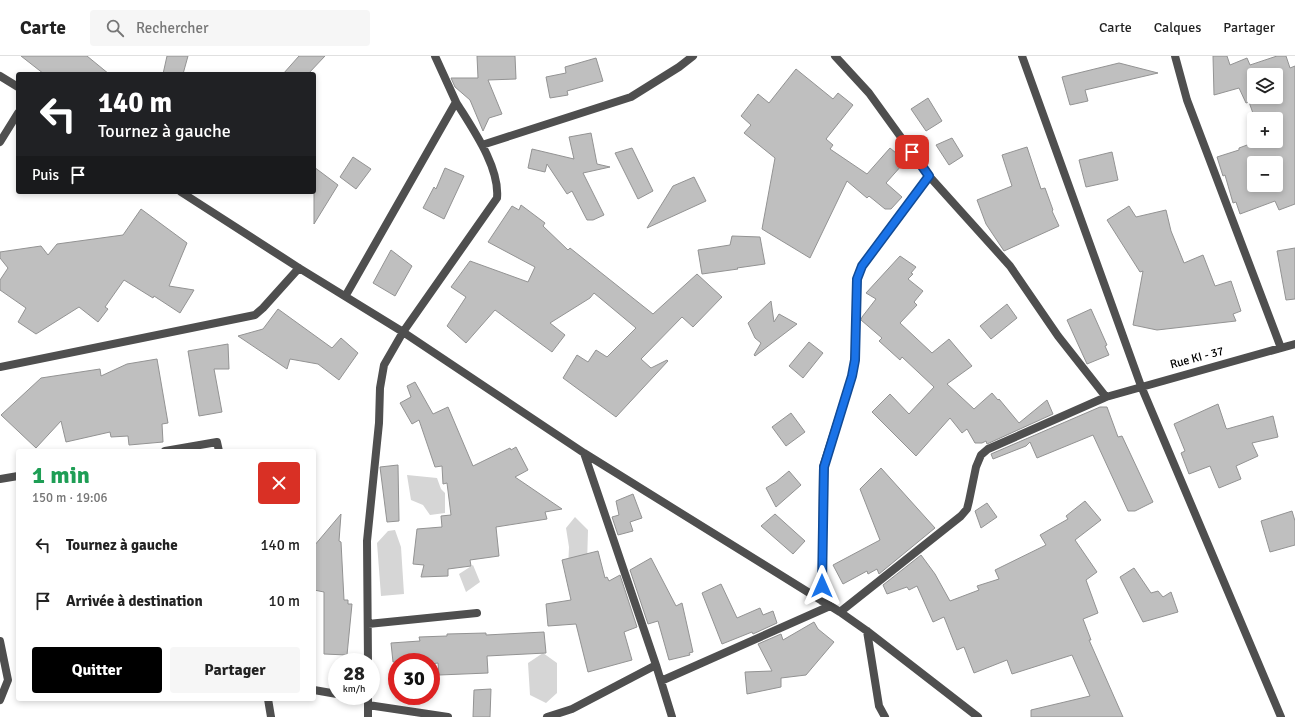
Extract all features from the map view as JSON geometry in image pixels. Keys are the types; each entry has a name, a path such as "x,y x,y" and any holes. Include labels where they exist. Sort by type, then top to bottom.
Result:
{"street":[{"path":"368,653 367,541 379,423 380,388 384,364 403,332 496,198 497,190 495,177 482,145 456,102 435,56"},
{"path":"482,145 631,97 679,67 693,56"},
{"path":"835,56 870,93 929,176 1010,266 1058,336 1106,397"},
{"path":"1022,56 1141,386 1281,717"},
{"path":"1175,56 1187,100 1281,348"},
{"path":"0,76 16,86"},
{"path":"346,295 456,102"},
{"path":"0,142 16,116"},
{"path":"822,601 824,467 852,376 855,360 857,279 862,266 929,176"},
{"path":"184,194 299,268 346,295 584,453 840,612 867,631 978,717"},
{"path":"0,367 255,315 299,268"},
{"name":"Rue KI - 37","path":"840,612 961,516 967,509 976,467 981,455 988,449 1106,397 1295,344"},
{"path":"177,449 217,442 219,449"},
{"path":"584,453 656,665 672,717"},
{"path":"0,480 16,476"},
{"path":"661,681 830,606"},
{"path":"368,624 477,613"},
{"path":"867,631 879,706 885,717"},
{"path":"0,641 8,680 0,700"},
{"path":"547,717 572,709 656,665"},
{"path":"316,690 328,692"},
{"path":"268,701 271,717"},
{"path":"380,703 448,717"},
{"path":"368,705 368,717"}],"shaded area":[{"path":"407,475 437,478 441,489 445,493 445,513 430,515 423,505 411,500"},
{"path":"575,517 588,530 587,564 568,569 569,547 566,528"},
{"path":"395,530 401,547 404,594 381,596 377,543 388,531"},
{"path":"473,565 480,582 466,592 459,574"},
{"path":"543,653 557,663 557,693 546,703 530,695 528,663"}],"building":[{"path":"21,56 87,56 107,72 41,72"},
{"path":"167,56 188,56 184,72 163,72"},
{"path":"299,56 325,56 310,72 285,72"},
{"path":"477,56 515,56 516,79 488,80 502,114 489,118 483,131 470,100 455,87 451,78 478,78"},
{"path":"1213,56 1227,56 1230,65 1247,58 1250,65 1277,56 1286,56 1290,68 1295,66 1295,204 1279,210 1275,201 1240,214 1236,202 1233,203 1225,175 1223,176 1217,157 1239,150 1239,148 1247,145 1247,148 1283,148 1283,112 1253,112 1250,104 1283,104 1283,68 1247,68 1247,103 1239,88 1214,95"},
{"path":"596,58 603,81 567,91 568,95 550,98 546,77 566,73 565,67"},
{"path":"1119,63 1158,73 1085,90 1088,101 1070,105 1062,77"},
{"path":"796,69 833,99 838,93 853,105 826,139 833,145 830,149 867,174 890,148 902,158 902,165 886,183 902,197 891,209 885,209 869,196 867,198 847,181 810,258 762,229 775,158 744,133 751,125 741,116 758,94 769,103"},
{"path":"928,98 942,121 926,131 911,109"},
{"path":"591,133 597,164 610,167 583,173 604,215 593,220 587,220 572,191 567,194 547,164 545,172 528,168 532,149 574,159 569,137"},
{"path":"952,138 963,156 949,165 936,145"},
{"path":"1027,147 1041,189 1045,188 1053,210 1052,211 1059,226 1004,251 986,224 977,200 1012,186 1002,155"},
{"path":"632,148 653,191 638,199 615,153"},
{"path":"1112,152 1118,180 1086,187 1079,160"},
{"path":"353,157 371,169 356,189 340,177"},
{"path":"316,168 338,185 314,224 314,194 316,194"},
{"path":"445,168 464,176 444,219 423,208 434,187 436,189"},
{"path":"694,177 706,201 647,228 673,186"},
{"path":"521,205 545,223 543,226 568,250 570,248 653,314 697,274 722,297 693,327 682,317 641,359 651,368 667,360 668,361 616,417 563,378 577,355 588,362 596,350 607,357 636,328 594,293 590,298 550,323 565,335 552,352 495,310 466,343 447,326 466,297 451,287 470,261 528,282 535,267 488,242 512,206 519,210"},
{"path":"1129,206 1136,217 1166,210 1171,231 1184,263 1203,255 1215,286 1231,281 1241,311 1233,314 1236,321 1157,330 1133,325 1143,271 1140,272 1107,220"},
{"path":"141,209 187,243 169,286 194,290 180,313 154,296 153,298 124,280 105,307 108,309 98,322 79,307 36,334 18,322 26,308 0,290 0,280 8,268 0,258 0,252 41,246 48,255 57,244 123,235"},
{"path":"732,236 760,237 765,264 702,274 698,250 730,245"},
{"path":"1295,248 1295,299 1286,300 1277,251"},
{"path":"391,250 412,266 395,296 373,283"},
{"path":"900,256 916,267 911,273 913,274 908,279 923,291 914,302 917,305 900,323 932,353 949,339 972,366 947,384 974,409 992,393 1019,423 1047,400 1053,414 987,444 986,441 982,443 975,443 967,429 962,433 950,418 916,456 872,412 890,394 909,414 934,387 902,357 900,360 879,341 882,338 861,320 876,299 866,293"},
{"path":"771,301 774,322 779,314 797,324 755,356 754,355 761,343 755,338 748,323"},
{"path":"1007,304 1017,318 991,339 980,326"},
{"path":"278,309 332,348 341,338 358,353 339,380 318,364 290,359 287,369 238,336 263,329"},
{"path":"1091,309 1107,345 1105,346 1109,355 1087,364 1067,320"},
{"path":"809,342 823,353 803,378 789,366"},
{"path":"228,344 229,369 214,369 222,412 199,416 188,351"},
{"path":"157,359 168,423 162,424 163,442 129,445 128,436 111,437 110,432 66,442 61,421 36,448 1,415 41,378 100,369 101,376 127,364"},
{"path":"415,382 433,414 448,407 473,466 510,448 511,450 516,447 528,470 515,477 562,509 545,512 547,519 496,527 499,556 470,560 471,566 448,569 448,576 421,577 424,565 413,564 417,529 442,527 441,516 451,515 447,483 443,484 442,466 435,467 419,420 412,424 400,403 411,397 407,386"},
{"path":"1218,404 1227,429 1273,416 1278,437 1252,443 1258,456 1236,466 1241,479 1219,488 1210,466 1189,474 1181,453 1185,451 1174,424"},
{"path":"1100,407 1107,407 1118,437 1122,436 1153,502 1135,511 1128,511 1093,435 1037,458 1030,442 1026,446 993,459 991,454"},
{"path":"791,413 805,432 786,446 772,427"},
{"path":"398,465 399,521 387,522 380,467"},
{"path":"881,468 935,528 879,574 877,569 868,574 867,571 843,584 833,565 880,540 860,489"},
{"path":"789,471 801,485 776,507 766,488"},
{"path":"633,494 642,518 630,522 633,531 618,535 612,517 619,515 616,501"},
{"path":"1085,501 1101,520 1075,540 1097,572 1086,580 1098,613 1083,619 1091,640 1089,640 1123,717 1031,717 1031,710 1090,696 1072,655 1012,674 1007,660 974,673 964,647 957,650 944,617 933,622 917,586 909,590 907,587 887,594 883,585 921,555 935,574 950,601 979,590 977,586 999,579 995,570 1046,545 1040,535 1068,519 1066,516"},
{"path":"987,503 997,517 981,528 975,511"},
{"path":"1292,511 1295,521 1295,545 1270,552 1261,521"},
{"path":"341,514 339,541 341,542 344,600 348,600 348,604 352,604 347,653 324,654 324,592 316,590 316,544"},
{"path":"775,514 805,541 793,554 761,526"},
{"path":"598,551 605,578 607,577 609,581 620,575 637,627 624,632 632,660 588,672 576,624 548,626 546,604 571,600 562,560"},
{"path":"651,558 676,606 682,603 693,652 689,653 690,655 669,660 658,621 648,624 630,570"},
{"path":"1134,568 1151,593 1158,591 1163,597 1171,592 1178,612 1143,622 1120,577"},
{"path":"721,584 737,618 760,608 763,615 773,611 777,623 753,634 752,632 722,644 702,593"},
{"path":"814,622 818,629 834,642 806,675 781,678 781,687 747,694 745,672 772,671 758,644 781,634 783,640"},
{"path":"544,632 546,653 487,656 488,673 440,675 440,653 392,653 391,643 420,641 419,637 447,636 447,634 486,633 486,635"},
{"path":"491,689 490,717 473,717 474,690"}],"route":[{"path":"822,586 824,467 852,376 855,360 857,279 862,266 929,176 912,152"}]}
